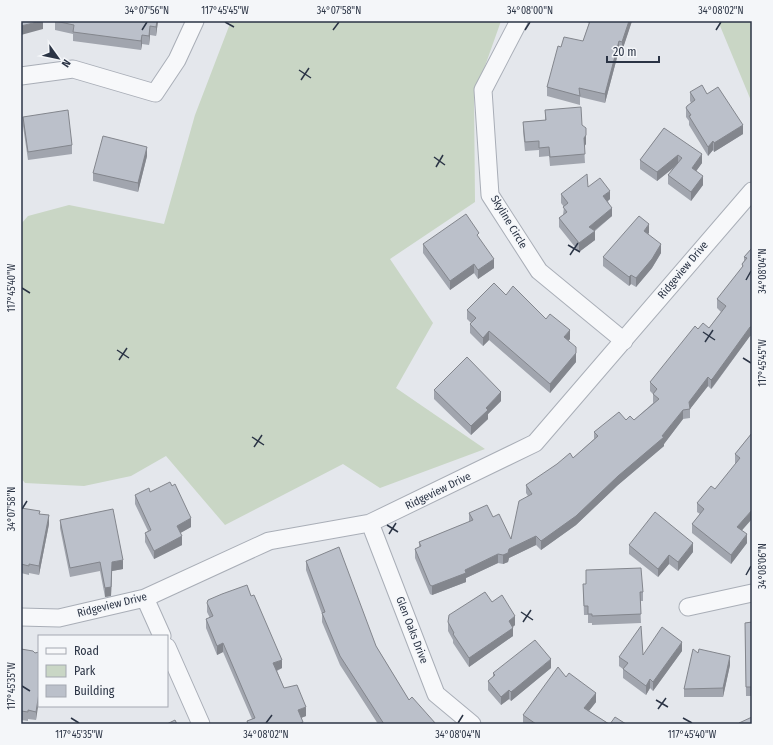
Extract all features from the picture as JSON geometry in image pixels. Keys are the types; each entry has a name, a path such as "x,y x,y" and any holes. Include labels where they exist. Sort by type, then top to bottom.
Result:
{"street":[{"path":"21,76 73,69 155,93 177,60 195,21"},
{"name":"Skyline Circle","path":"520,21 483,90 490,195 539,271 624,341"},
{"name":"Ridgeview Drive","path":"21,617 59,618 145,598 268,541 370,523 535,443 752,190"},
{"name":"Glen Oaks Drive","path":"370,523 436,694 472,724"},
{"path":"688,607 752,593"},
{"path":"145,598 162,635"},
{"path":"168,649 201,724"}],"green space":[{"path":"231,21 501,21 474,97 475,202 390,259 433,323 396,388 485,449 380,488 343,464 225,525 166,456 131,476 84,486 25,483 21,478 21,224 28,216 69,205 164,224 195,115"},
{"path":"718,21 752,21 752,103"}],"building":[{"path":"21,21 41,21 21,26"},
{"path":"55,21 157,21 156,27 150,26 149,36 142,35 141,41 73,32 74,25"},
{"path":"590,21 629,21 622,42 619,41 605,94 579,88 580,96 547,87 558,46 561,47 564,37 583,41"},
{"path":"702,85 707,94 718,87 743,125 714,143 713,141 708,147 689,116 691,115 686,108 695,100 690,92"},
{"path":"581,107 582,125 586,128 586,135 584,138 585,154 550,157 549,147 539,148 539,141 525,142 523,122 546,120 545,110"},
{"path":"68,110 72,145 28,152 23,117"},
{"path":"664,128 702,154 692,168 703,176 691,192 668,175 682,158 678,155 657,172 640,160"},
{"path":"103,136 147,147 138,183 93,173"},
{"path":"587,174 588,187 600,178 610,191 603,196 612,208 589,227 595,231 579,243 559,218 567,212 563,207 568,203 561,194"},
{"path":"466,214 479,233 477,235 494,259 478,270 474,264 450,281 423,244"},
{"path":"639,216 649,224 644,231 661,244 652,259 636,278 631,275 629,277 603,257"},
{"path":"752,248 752,327 750,327 713,378 711,380 708,377 689,402 690,409 683,410 662,436 664,437 618,476 576,516 541,541 536,536 509,549 508,553 503,555 498,554 465,570 466,573 432,586 430,585 415,549 421,546 419,542 473,520 469,513 487,505 493,517 499,514 511,539 519,501 532,494 526,485 557,464 570,453 573,458 598,436 594,432 619,412 626,420 630,416 634,420 659,399 653,394 657,389 650,382 695,326 698,329 703,323 709,328 726,306 717,299 743,266 742,264 747,258 744,257"},
{"path":"494,283 506,295 513,286 546,319 550,314 570,330 564,337 576,347 576,353 550,384 489,331 483,338 470,324 476,318 467,310"},
{"path":"467,357 501,392 486,408 488,410 471,426 434,390"},
{"path":"752,433 752,510 737,527 747,534 731,555 692,524 704,509 697,503 711,486 715,489 740,458 735,454"},
{"path":"170,482 172,486 175,484 191,518 177,526 182,536 154,551 145,533 151,530 135,495 149,488 150,492"},
{"path":"21,508 40,511 39,514 49,515 39,566 21,564"},
{"path":"113,509 123,560 112,562 111,587 105,588 100,562 70,568 60,520"},
{"path":"655,512 693,543 678,562 669,555 658,569 629,545"},
{"path":"339,547 376,646 409,700 412,697 436,724 384,724 340,656 322,613 325,612 306,561"},
{"path":"641,568 643,592 640,592 641,614 592,616 592,614 588,614 588,606 584,606 583,584 586,584 586,570"},
{"path":"247,585 251,596 254,595 282,660 273,663 284,688 297,685 306,707 298,710 303,722 299,724 248,724 247,721 255,718 223,643 217,646 206,619 213,616 207,603 208,600"},
{"path":"485,592 492,602 502,595 515,616 509,621 513,628 469,658 453,634 454,633 448,622 449,615"},
{"path":"752,622 752,687 746,687 745,623"},
{"path":"641,626 643,655 662,627 682,642 653,682 650,679 646,686 623,669 628,663 619,657"},
{"path":"535,640 551,659 511,692 509,690 501,697 488,681 495,675 493,673"},
{"path":"21,649 33,651 35,653 38,652 38,699 36,712 28,710 28,712 21,711"},
{"path":"693,649 698,653 699,649 730,656 723,688 684,689"},
{"path":"558,667 566,677 569,673 596,693 584,708 609,724 536,724 523,715"},
{"path":"615,717 626,724 610,724"},
{"path":"752,717 752,724 739,724 739,723"},
{"path":"175,720 177,724 167,724"}]}
